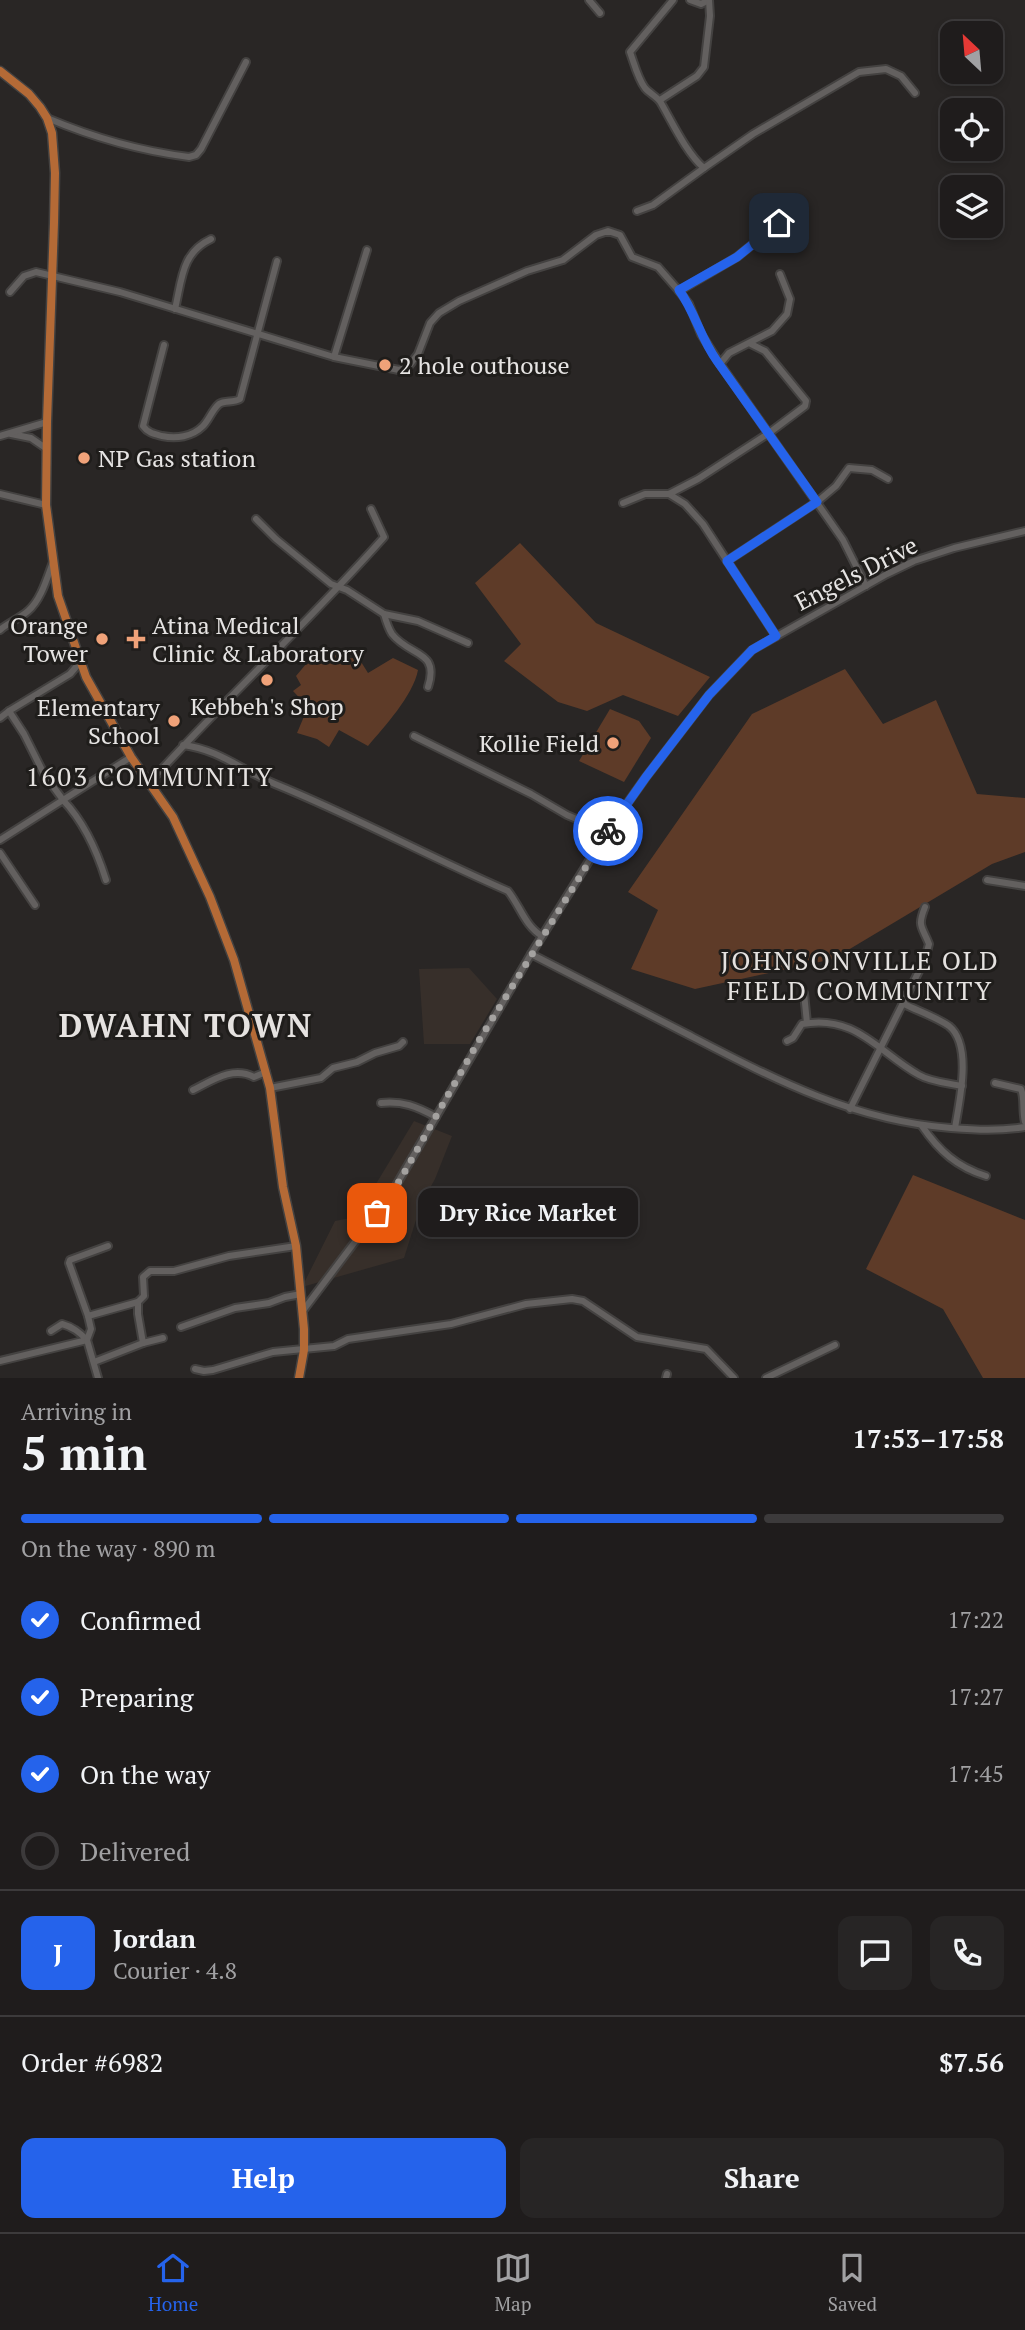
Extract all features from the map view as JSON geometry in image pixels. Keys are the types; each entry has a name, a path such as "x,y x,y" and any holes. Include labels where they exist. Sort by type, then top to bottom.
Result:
{"main road":[{"path":"0,71 29,94 47,118 52,133 55,173 46,505 58,596 86,677 131,757 173,817 210,897 233,960 270,1088 283,1187 296,1246 304,1350 299,1378"}],"street":[{"path":"589,0 600,13"},
{"path":"673,0 630,52 644,87 660,100 694,160 704,168"},
{"path":"660,100 697,76 704,67 710,16 709,0 701,4 690,0"},
{"path":"47,118 75,130 114,141 189,157 196,155 201,149 246,62"},
{"path":"637,211 653,205 754,134 859,72 886,69 901,76 915,93"},
{"path":"679,290 737,257 779,223"},
{"path":"10,292 24,276 36,272 52,275 120,292 334,357 393,370 409,366 418,354 430,323 439,313 459,301 527,271 563,260 596,235 608,231 620,235 632,257 658,267 689,304 701,334 849,549 866,586"},
{"path":"175,309 186,261 197,246 211,239"},
{"path":"334,357 367,250"},
{"path":"164,345 143,426 148,432 168,437 183,437 202,427 218,405 240,399 277,261"},
{"path":"720,364 729,353 772,331 787,314 790,299 780,274"},
{"path":"623,503 645,494 669,494 698,480 806,406 806,401 765,351 751,344"},
{"path":"0,436 47,422"},
{"path":"9,433 31,439 47,449"},
{"path":"727,561 817,502 836,486 849,468 872,470 888,479"},
{"path":"0,494 46,505"},
{"path":"669,494 685,504 703,524 776,636"},
{"path":"149,783 183,745 340,587 384,537 371,509"},
{"path":"256,519 317,575 331,584 384,614 418,621 468,643"},
{"name":"Engels Drive","path":"607,832 709,695 752,650 914,561 954,548 1025,531"},
{"path":"0,630 31,609 53,562"},
{"path":"384,614 393,636 432,667 433,673 428,687"},
{"path":"0,719 70,674 81,661"},
{"path":"9,711 44,774 80,820 99,857 106,880"},
{"path":"302,1312 391,1194 531,954 607,832 567,815 531,794 414,736"},
{"path":"183,745 213,751 274,784 335,808 384,835 508,891 533,931 542,936"},
{"path":"0,840 131,757"},
{"path":"0,853 35,905"},
{"path":"987,880 1025,886"},
{"path":"850,1108 925,959 929,944 919,922 925,908"},
{"path":"531,954 776,1080 850,1108 922,1126 999,1131 1025,1125 1021,1089 995,1083"},
{"path":"804,993 807,1023"},
{"path":"904,1004 949,1027 956,1036 962,1056 962,1086 955,1128"},
{"path":"787,1041 793,1038 802,1024 824,1022 841,1025 862,1033 920,1076 962,1086"},
{"path":"270,1088 321,1078 333,1068 357,1062 403,1042"},
{"path":"193,1090 217,1077 235,1072 243,1071 254,1077 266,1072"},
{"path":"381,1102 400,1101 413,1104 436,1117"},
{"path":"922,1126 944,1153 966,1170 986,1176"},
{"path":"87,1340 92,1329 69,1263 70,1260 108,1246"},
{"path":"88,1316 138,1302 144,1296 143,1276 150,1271 174,1271 229,1256 296,1246"},
{"path":"181,1327 235,1308 269,1303 301,1294"},
{"path":"195,1369 213,1370 273,1352 334,1346 348,1339 451,1324 526,1304 572,1299 583,1301 637,1338 706,1349 734,1378"},
{"path":"138,1302 143,1343"},
{"path":"51,1331 62,1324 75,1328 87,1340 98,1378"},
{"path":"94,1362 163,1338"},
{"path":"0,1361 87,1340"},
{"path":"766,1378 835,1345"}],"shaded area":[{"path":"520,543 596,623 710,677 678,716 623,695 587,711 558,702 504,661 521,644 475,583"},
{"path":"322,645 342,660 358,657 368,673 393,658 418,670 404,700 368,746 339,730 329,747 317,739 297,733 308,707 293,691 301,685 296,676"},
{"path":"845,669 883,724 936,700 977,794 1025,798 1025,852 992,864 833,959 695,989 631,969 658,910 628,892 752,714"},
{"path":"610,709 639,721 651,738 624,782 579,761"},
{"path":"469,968 497,999 470,1044 424,1044 419,969"},
{"path":"414,1121 452,1136 435,1179 421,1204 404,1258 302,1287 335,1221 356,1217"},
{"path":"913,1175 1025,1220 1025,1378 983,1378 943,1309 866,1269"}],"way so far":[{"path":"377,1213 400,1180 478,1042 608,831"}],"place":[{"name":"2 hole outhouse","path":"385,365"},
{"name":"NP Gas station","path":"84,458"},
{"name":"Orange Tower","path":"102,639"},
{"name":"Atina Medical Clinic & Laboratory","path":"136,639"},
{"name":"Kebbeh's Shop","path":"267,680"},
{"name":"Elementary School","path":"174,721"},
{"name":"Kollie Field","path":"613,743"},
{"name":"Dry Rice Market","path":"377,1213"}],"district":[{"name":"1603 COMMUNITY","path":"150,776"},
{"name":"JOHNSONVILLE OLD FIELD COMMUNITY","path":"860,975"},
{"name":"DWAHN TOWN","path":"186,1025"}],"route":[{"path":"608,831 709,695 752,650 776,636 727,561 817,502 716,360 701,334 689,304 679,290 737,257 779,223"}]}
